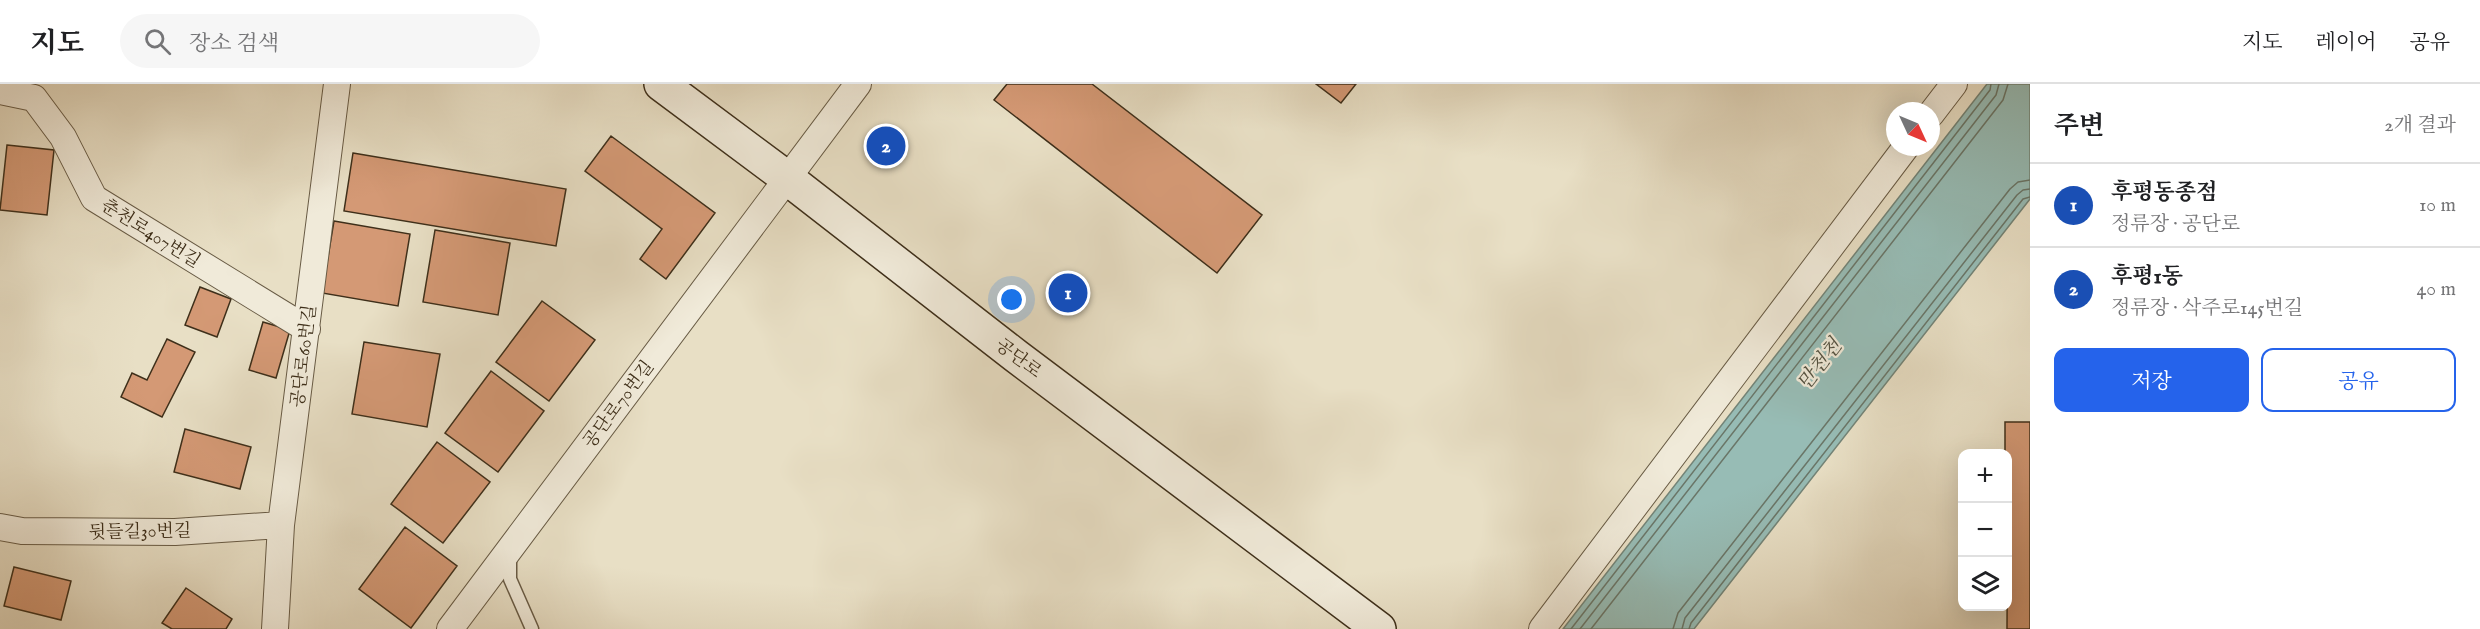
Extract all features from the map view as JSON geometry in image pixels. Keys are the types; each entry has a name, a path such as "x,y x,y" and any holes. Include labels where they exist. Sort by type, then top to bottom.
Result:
{"street":[{"name":"공단로60번길","path":"275,629 281,525 337,84"},
{"name":"공단로","path":"661,84 787,178 1016,356 1379,629"},
{"name":"공단로70번길","path":"450,629 858,84"},
{"path":"1940,102 1954,84"},
{"name":"춘천로407번길","path":"0,91 34,98 63,137 94,198 307,329"},
{"path":"1542,629 1899,156"},
{"name":"뒷들길30번길","path":"0,528 22,531 175,532 281,525"}],"lane":[{"path":"510,549 510,579 531,629"}],"water":[{"name":"만천천","path":"1987,84 2030,84 2030,199 1694,629 1563,629 1931,156 1940,156 1940,144"}],"building":[{"path":"1007,84 1092,84 1262,215 1217,273 994,100"},
{"path":"1316,84 1356,84 1341,103"},
{"path":"611,136 715,213 666,279 640,259 662,229 585,171"},
{"path":"7,145 54,150 47,215 0,210"},
{"path":"353,153 566,189 556,246 344,211"},
{"path":"334,221 410,234 398,306 322,293"},
{"path":"435,230 510,243 498,315 423,302"},
{"path":"200,287 231,299 217,337 185,325"},
{"path":"542,301 595,340 549,401 496,362"},
{"path":"263,322 290,330 276,378 249,370"},
{"path":"167,339 195,352 162,417 121,397 132,373 147,380"},
{"path":"364,342 440,354 427,427 352,414"},
{"path":"491,371 544,411 498,472 445,433"},
{"path":"2005,422 2030,422 2030,629 2007,629 2007,611 2012,611 2012,449 2005,449"},
{"path":"185,429 251,447 240,489 174,472"},
{"path":"437,442 490,482 443,543 391,504"},
{"path":"405,527 457,566 411,628 359,589"},
{"path":"14,567 71,581 61,620 4,606"},
{"path":"186,588 232,619 226,629 172,629 162,623"}],"place":[{"name":"후평1동","path":"886,146"},
{"name":"후평동종점","path":"1068,293"}]}
